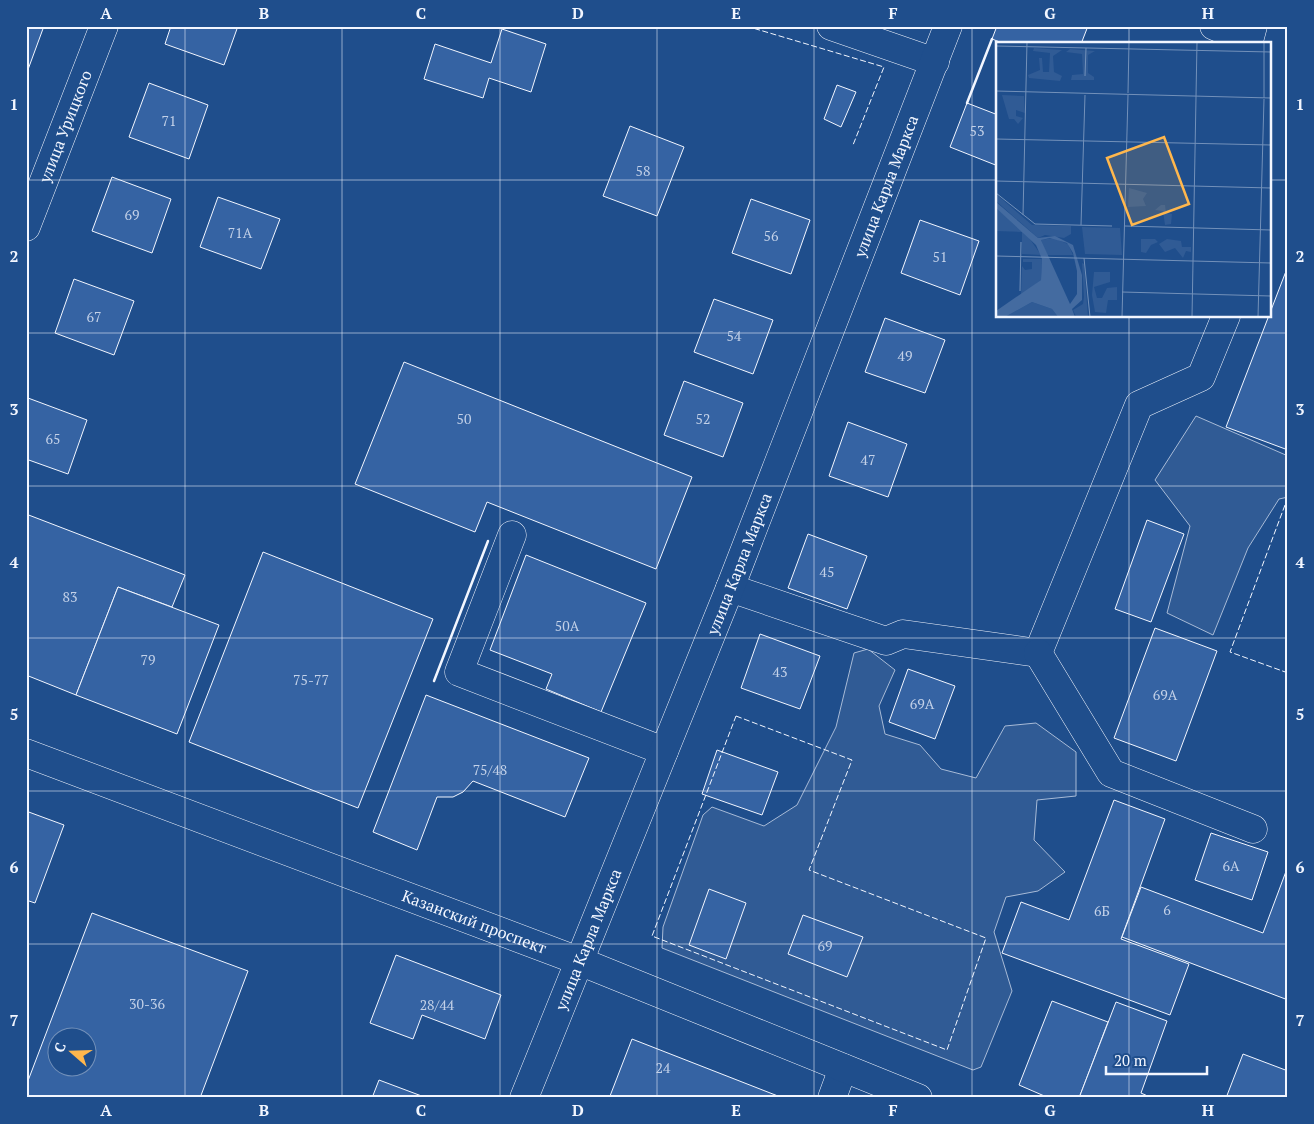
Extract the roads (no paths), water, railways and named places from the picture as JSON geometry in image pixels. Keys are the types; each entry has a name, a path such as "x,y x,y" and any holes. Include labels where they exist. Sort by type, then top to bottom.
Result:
{"street":[{"name":"улица Урицкого","path":"26,227 104,26"},
{"path":"831,26 935,62"},
{"name":"улица Карла Маркса","path":"524,1098 730,588 948,26"},
{"path":"1214,26 1249,41 1253,26"},
{"path":"1038,653 1139,405 1201,377 1225,318"},
{"path":"512,535 459,672 664,751"},
{"path":"730,588 886,641 902,634 1038,653"},
{"path":"1038,653 1111,773 1253,829"},
{"name":"Казанский проспект","path":"26,753 579,961 918,1098"},
{"path":"832,1098 843,1068"}]}
